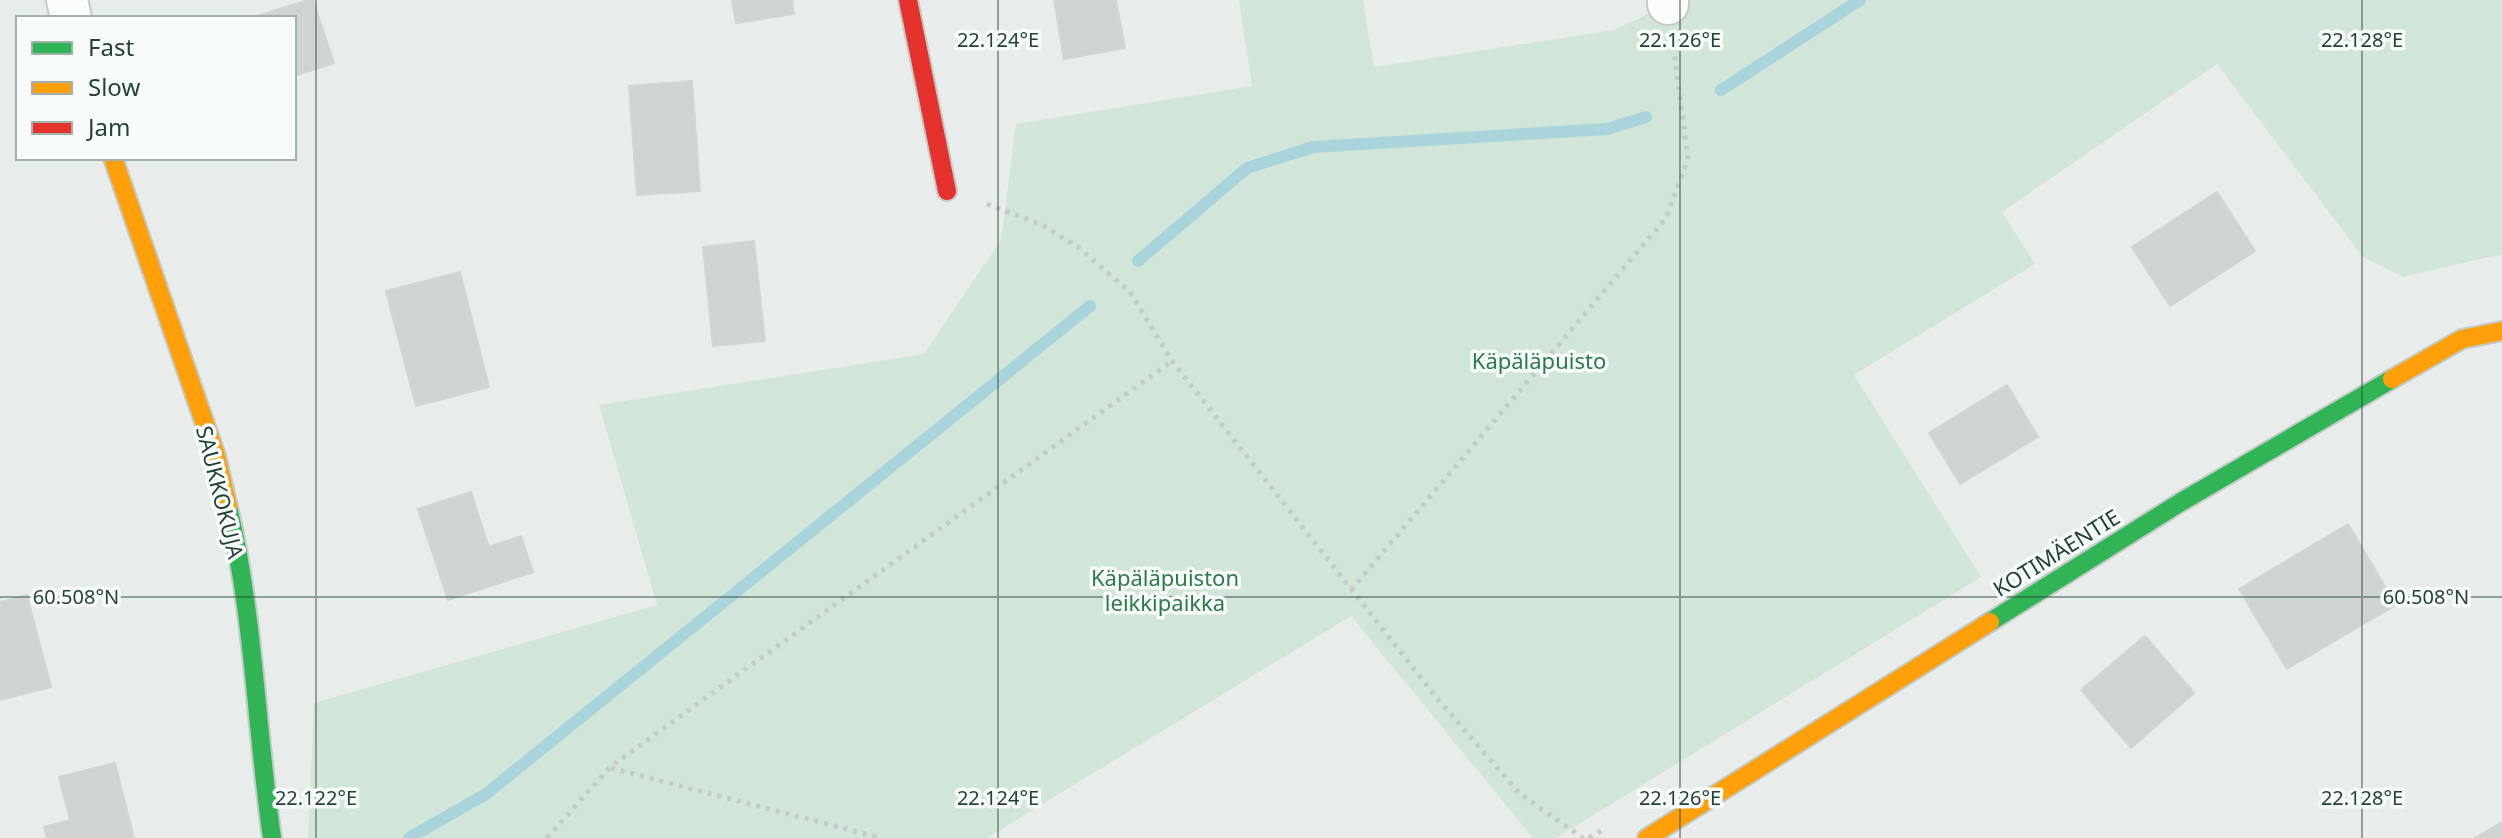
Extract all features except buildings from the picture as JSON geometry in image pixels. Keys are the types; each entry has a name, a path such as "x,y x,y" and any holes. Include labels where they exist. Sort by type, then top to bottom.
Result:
{"street":[{"path":"908,0 947,191"},
{"name":"SAUKKOKUJA","path":"114,160 216,456 232,523 245,592 258,741 272,838"},
{"name":"KOTIMÄENTIE","path":"1647,838 2181,502 2462,339 2502,331"}],"path":[{"path":"1351,590 1666,218 1688,159 1668,2"},
{"path":"947,191 1042,225 1078,247 1130,292 1172,361 1436,697 1520,794 1583,838"},
{"path":"547,838 610,767 1172,361"},
{"path":"610,767 881,838"}],"green space":[{"name":"Käpäläpuisto","path":"1239,0 1363,0 1374,67 1614,30 1678,0 2502,0 2502,254 2403,277 2363,257 2217,64 2002,212 2035,264 1854,375 1981,577 1556,838 1533,838 1351,616 987,838 308,838 314,703 657,605 599,405 924,354 1001,240 1016,124 1252,86"}],"waterway":[{"path":"1721,90 1860,0"},
{"path":"1138,261 1247,168 1313,147 1607,129 1646,117"},
{"path":"409,838 486,794 1090,306"}],"traffic: fast":[{"path":"1990,622 2181,502 2392,379"},
{"path":"228,507 244,589 272,838"}],"traffic: slow":[{"path":"114,160 216,456 228,507"},
{"path":"2392,379 2462,339 2502,331"},
{"path":"1647,838 1990,622"}],"traffic: jam":[{"path":"908,0 947,191"}],"park label":[{"name":"Käpäläpuiston leikkipaikka","path":"1165,590"}]}
